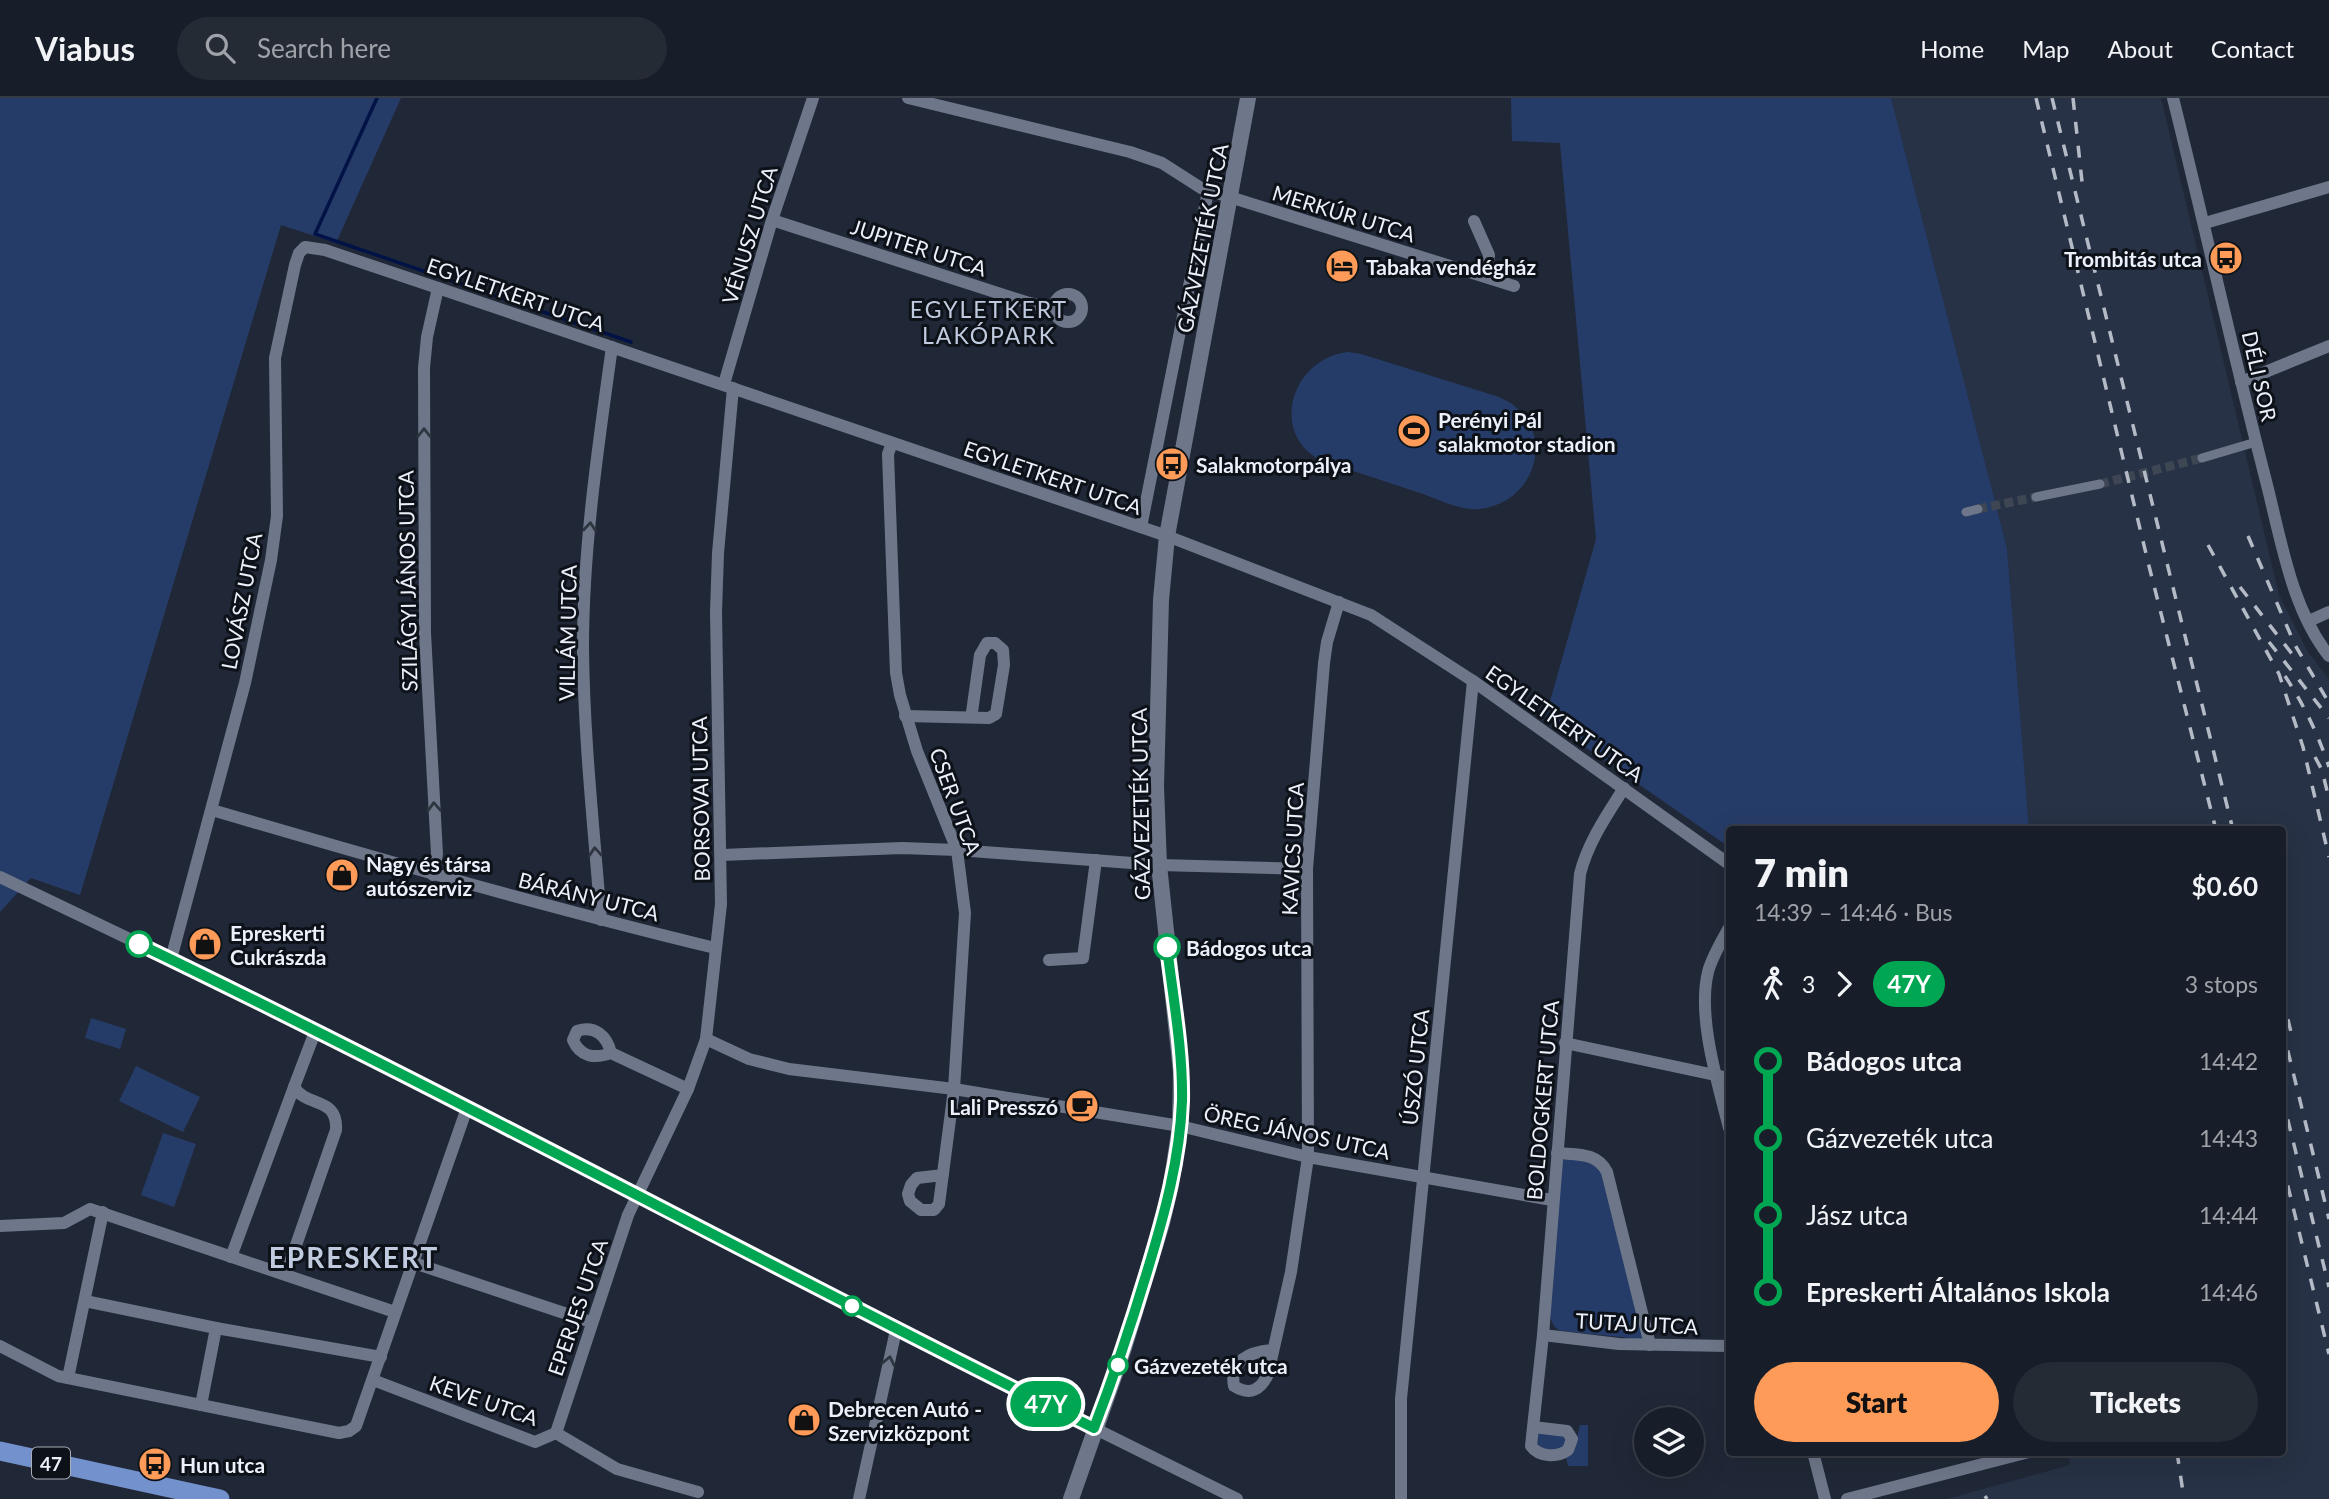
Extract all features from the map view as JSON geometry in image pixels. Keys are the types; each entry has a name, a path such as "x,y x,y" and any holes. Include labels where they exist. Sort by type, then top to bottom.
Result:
{"main road":[{"name":"47","path":"0,1451 220,1499"}],"street":[{"name":"VÉNUSZ UTCA","path":"729,386 772,220 813,98"},
{"path":"908,98 1130,152 1162,163 1208,191 1231,198"},
{"name":"GÁZVEZETÉK UTCA","path":"1071,1499 1124,1348 1162,1223 1180,1126 1181,1072 1159,865 1156,786 1161,600 1167,536 1248,98"},
{"name":"DÉLI SOR","path":"2173,98 2294,588 2329,656"},
{"path":"2205,223 2329,187"},
{"path":"1141,527 1208,191"},
{"name":"MERKÚR UTCA","path":"1231,198 1514,286"},
{"name":"JUPITER UTCA","path":"772,220 1029,303 1054,307"},
{"path":"1474,221 1489,256 1486,277"},
{"name":"EGYLETKERT UTCA","path":"305,247 325,250 1141,527 1339,601 1387,623 1473,681 1726,862"},
{"name":"LOVÁSZ UTCA","path":"171,959 245,683 271,560 277,516 275,358 295,265 299,253 305,247"},
{"name":"SZILÁGYI JÁNOS UTCA","path":"433,875 437,854 425,633 424,381 427,337 438,288"},
{"path":"2241,382 2329,346"},
{"name":"VILLÁM UTCA","path":"601,920 587,741 584,637 585,585 596,456 612,347"},
{"name":"BORSOVAI UTCA","path":"639,1195 688,1089 706,1039 721,904 717,565 729,386"},
{"path":"2202,458 2256,442"},
{"name":"CSER UTCA","path":"892,443 888,454 896,673 905,716 957,850 965,912 954,1089 943,1175"},
{"path":"2036,497 2099,484"},
{"path":"1966,512 1979,509"},
{"name":"KAVICS UTCA","path":"1272,1350 1291,1272 1308,1157 1307,869 1324,663 1339,601"},
{"path":"2309,621 2329,612"},
{"path":"905,716 989,718 996,714 1004,665 1003,650 995,643 987,643 980,655 972,712"},
{"name":"ÚSZÓ UTCA","path":"1401,1499 1401,1399 1473,681"},
{"name":"BOLDOGKERT UTCA","path":"1533,1427 1543,1335 1580,874 1585,855 1624,788"},
{"name":"BÁRÁNY UTCA","path":"212,810 433,875 715,948"},
{"path":"722,855 902,848 1159,865 1307,869"},
{"path":"1049,960 1083,958 1096,860"},
{"path":"0,877 171,959 639,1195 896,1330 1237,1499"},
{"path":"1726,934 1709,970 1705,992 1705,1011 1715,1074 1726,1116"},
{"path":"231,1256 315,1032"},
{"name":"ÖREG JÁNOS UTCA","path":"706,1039 749,1059 789,1069 954,1089 1180,1126 1308,1157 1552,1200"},
{"path":"1565,1043 1726,1076"},
{"path":"611,1053 688,1089"},
{"path":"286,1274 336,1130 336,1121 329,1107 298,1094 294,1087"},
{"path":"0,1346 58,1376 339,1433 349,1432 356,1426 373,1380 411,1262 467,1108"},
{"path":"1558,1153 1590,1156 1601,1162 1607,1172 1650,1345"},
{"name":"EPERJES UTCA","path":"556,1433 628,1215 639,1195"},
{"path":"0,1226 64,1223 90,1209 395,1312"},
{"path":"68,1378 103,1212"},
{"path":"411,1262 591,1322"},
{"path":"85,1301 216,1328 381,1357"},
{"path":"201,1405 216,1328"},
{"path":"859,1499 896,1330"},
{"name":"TUTAJ UTCA","path":"1543,1335 1579,1341 1726,1346"},
{"name":"KEVE UTCA","path":"373,1380 535,1442 556,1433 617,1469 698,1492"},
{"path":"1814,1456 1825,1499"},
{"path":"1847,1499 2014,1456"}],"shaded area":[{"path":"0,98 401,98 336,243 281,225 80,895 31,878 0,912"},
{"path":"1511,98 1891,98 2007,548 2029,826 1726,826 1726,845 1545,719 1596,539 1560,143 1512,141"},
{"path":"1891,98 2161,98 2279,595 2308,652 2329,679 2329,1499 1947,1499 2070,1465 2068,1456 2286,1456 2286,826 2029,826 2007,548"},
{"name":"Perényi Pál salakmotor stadion","path":"1348,352 1496,396 1516,407 1529,422 1535,439 1535,458 1529,476 1518,491 1501,503 1480,509 1465,508 1320,460 1304,447 1295,432 1292,415 1294,397 1301,381 1313,367 1329,357"},
{"path":"91,1018 126,1029 120,1049 85,1038"},
{"path":"136,1066 200,1097 183,1132 119,1101"},
{"path":"163,1133 196,1144 174,1207 141,1195"},
{"path":"1567,1158 1587,1158 1604,1173 1645,1335 1640,1339 1562,1331 1556,1328 1552,1321 1549,1312 1562,1161"},
{"path":"1580,1425 1588,1425 1588,1466 1568,1466 1566,1456 1575,1448"},
{"path":"1538,1433 1560,1434 1566,1443 1561,1449 1545,1450 1537,1444"}],"waterway":[{"path":"377,98 315,234 631,342"}],"tunnel":[{"path":"2100,484 2202,458"},
{"path":"1978,509 2036,497"}],"railway":[{"path":"2036,98 2215,826"},
{"path":"2052,98 2232,826"},
{"path":"2073,98 2083,191"},
{"path":"2248,536 2295,645 2329,703"},
{"path":"2208,545 2279,674 2303,747 2329,857"},
{"path":"2240,587 2296,659"},
{"path":"2269,642 2329,718"},
{"path":"2285,676 2310,720 2329,767"},
{"path":"2315,757 2322,770 2329,799"},
{"path":"2286,1012 2292,1036"},
{"path":"2286,1043 2329,1219"},
{"path":"2286,1112 2329,1287"},
{"path":"2286,1178 2329,1354"},
{"path":"2178,1456 2184,1499"}],"bus line":[{"name":"47Y","path":"139,944 639,1195 896,1330 1094,1428 1124,1348 1162,1223 1176,1154 1182,1101 1181,1072 1167,947"}],"place":[{"name":"Trombitás utca","path":"2226,258"},
{"name":"Tabaka vendégház","path":"1342,266"},
{"name":"Perényi Pál salakmotor stadion","path":"1414,431"},
{"name":"Salakmotorpálya","path":"1172,464"},
{"name":"Nagy és társa autószerviz","path":"342,875"},
{"name":"Epreskerti Cukrászda","path":"205,944"},
{"name":"Bádogos utca","path":"1167,947"},
{"name":"Lali Presszó","path":"1082,1106"},
{"name":"Gázvezeték utca","path":"1118,1365"},
{"name":"Debrecen Autó - Szervizközpont","path":"804,1420"},
{"name":"Hun utca","path":"155,1464"}],"district":[{"name":"EGYLETKERT LAKÓPARK","path":"989,322"},
{"name":"EPRESKERT","path":"354,1257"}]}
